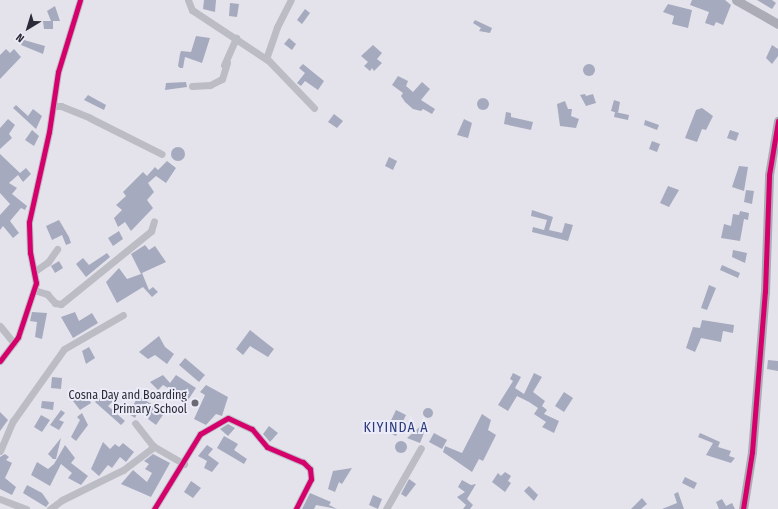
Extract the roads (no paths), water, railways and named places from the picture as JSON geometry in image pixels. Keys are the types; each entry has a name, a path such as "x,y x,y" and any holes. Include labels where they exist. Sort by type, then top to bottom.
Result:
{"street":[{"path":"0,361 14,343 34,290 35,271 30,253 29,222 54,106 58,72 80,0"},
{"path":"188,0 192,10 266,59 314,108"},
{"path":"266,59 276,27 291,0"},
{"path":"736,0 778,24"},
{"path":"192,86 210,85 222,79 236,38"},
{"path":"54,106 61,106 90,118 162,154"},
{"path":"743,509 752,452 765,292 769,175 778,121"},
{"path":"34,290 47,294 60,304 151,231 154,221"},
{"path":"35,271 48,262 57,249"},
{"path":"0,451 13,421 64,349 123,315"},
{"path":"0,326 14,343"},
{"path":"154,509 184,464 200,434 223,418 236,420 252,429 267,447 303,462 310,469 311,479 296,509"},
{"path":"135,423 153,446 184,464"},
{"path":"50,509 62,500 123,470 153,446"},
{"path":"386,509 421,448"},
{"path":"0,499 26,509"}],"place":[{"name":"Cosna Day and Boarding Primary School","path":"195,403"}],"district":[{"name":"KIYINDA A","path":"396,428"}]}
